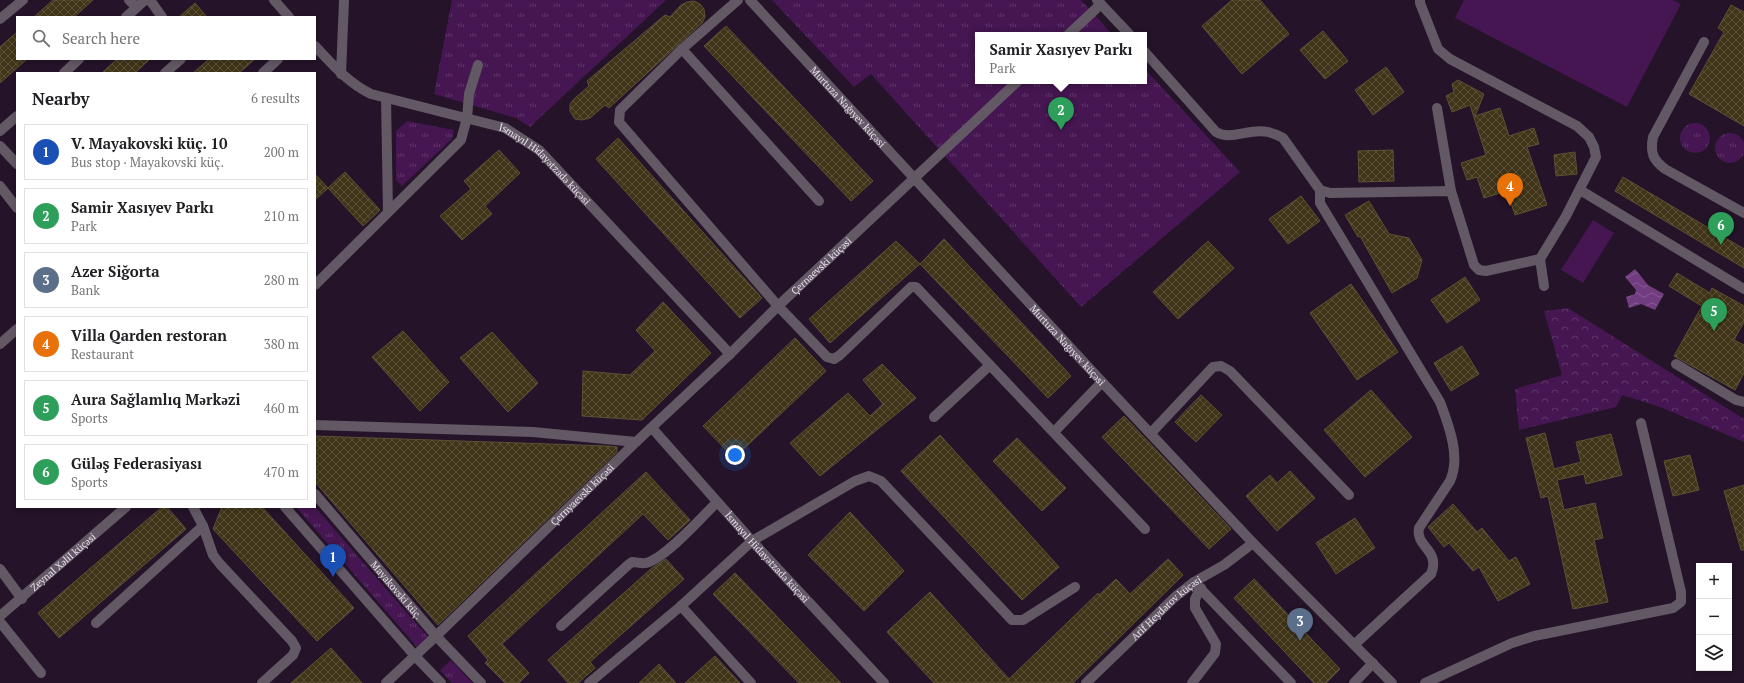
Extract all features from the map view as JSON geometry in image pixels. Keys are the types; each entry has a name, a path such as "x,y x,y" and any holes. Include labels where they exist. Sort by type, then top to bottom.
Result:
{"street":[{"path":"0,19 23,0"},
{"path":"127,16 133,4 145,0"},
{"path":"150,0 161,16"},
{"path":"274,0 288,16"},
{"path":"341,74 344,0"},
{"path":"738,0 682,49 620,110 619,122 778,306 827,357 834,359 840,355 911,287 916,287 1145,529"},
{"name":"Murtuza Nağıyev küçəsi","path":"750,0 1102,382 1253,543 1355,644 1392,683"},
{"path":"1420,0 1438,49 1450,59 1577,126 1589,137 1594,146 1596,157 1580,190 1540,259 1544,286"},
{"path":"1071,32 1099,2 1127,32"},
{"path":"1704,42 1653,137 1651,148 1652,155 1656,162 1666,169 1744,213"},
{"name":"İsmayıl Hidayətzadə küçəsi","path":"316,47 341,74 357,87 371,94 505,128 522,137 539,150 730,354"},
{"path":"682,49 819,201"},
{"path":"1147,54 1216,132 1223,136 1248,131 1275,133 1283,138 1320,190 1320,203 1440,402 1449,424 1454,473 1419,528 1419,536 1433,557 1434,566 1431,574 1355,644"},
{"path":"65,72 78,60"},
{"path":"166,72 180,60"},
{"path":"264,72 277,60"},
{"path":"316,284 461,140 467,118 469,94 478,65"},
{"name":"Çernaevski küçəsi","path":"730,354 778,306 1015,84"},
{"path":"386,98 388,212"},
{"path":"1437,108 1451,191 1474,265 1479,270 1486,271 1540,259"},
{"path":"0,131 16,117"},
{"path":"0,146 16,163"},
{"path":"0,186 16,207"},
{"path":"1320,190 1330,193 1451,191"},
{"path":"1580,190 1744,289"},
{"path":"0,344 16,330"},
{"name":"Çernyaevski küçəsi","path":"386,683 636,442 730,354"},
{"path":"1676,364 1736,400 1744,402"},
{"path":"934,418 990,365"},
{"path":"1151,433 1213,367 1221,366 1230,371 1349,495"},
{"path":"1054,432 1102,382"},
{"path":"1425,683 1512,643 1534,636 1674,608 1681,602 1681,592 1641,423"},
{"path":"316,424 533,432 636,442"},
{"name":"İsmayıl Hidayətzadə küçəsi","path":"652,428 752,541 881,682"},
{"path":"589,683 681,606 752,541 855,481 870,476 881,481 1012,620 1023,620 1074,587"},
{"name":"Mayakovski küç.","path":"316,495 436,636 481,683"},
{"path":"561,626 632,562 650,562 670,548 717,502"},
{"name":"Zeynal Xəlil küçəsi","path":"0,616 22,599 125,508"},
{"path":"194,508 203,526 213,555 292,641 296,648 292,655 262,683"},
{"path":"286,508 415,656 441,683"},
{"path":"96,623 203,526"},
{"name":"Arif Heydərov küçəsi","path":"1086,683 1175,597 1198,585 1253,543"},
{"path":"0,569 22,599"},
{"path":"1192,683 1211,660 1216,644 1195,608 1198,585"},
{"path":"1198,585 1291,683"},
{"path":"681,606 751,683"},
{"path":"0,622 40,674"},
{"path":"1354,683 1373,663"}],"green space":[{"path":"452,0 666,0 530,127 516,118 434,94"},
{"path":"772,0 1081,0 1110,32 975,32 975,84 1147,84 1147,71 1240,172 1081,307 871,74 854,87"},
{"path":"1464,0 1673,0 1681,4 1627,107 1455,18"},
{"path":"407,121 454,130 452,139 402,186 396,180 396,131"},
{"path":"1695,123 1706,127 1710,138 1706,149 1695,153 1684,149 1680,138 1684,127"},
{"path":"1730,133 1741,137 1745,148 1741,159 1730,163 1719,159 1715,148 1719,137"},
{"path":"1593,220 1614,233 1583,283 1561,270"},
{"path":"1568,308 1744,419 1744,442 1660,407 1622,395 1616,407 1519,430 1515,389 1562,375 1544,311"},
{"path":"297,508 316,508 428,637 417,647"},
{"path":"451,660 472,683 452,683 440,670"}],"water":[{"path":"1635,269 1648,285 1664,294 1655,310 1641,304 1629,308 1626,297 1635,294 1636,290 1625,277"}],"building":[{"path":"53,0 93,0 75,16 35,16"},
{"path":"1232,0 1260,0 1289,34 1242,74 1202,26"},
{"path":"694,1 700,4 704,9 705,17 702,23 609,108 605,105 590,118 582,120 575,119 570,111 570,104 589,86 587,81 665,15 670,17 681,5"},
{"path":"195,3 206,16 180,16"},
{"path":"1731,5 1744,12 1744,126 1689,94 1724,32 1718,28"},
{"path":"726,26 873,181 851,201 704,46"},
{"path":"1323,31 1348,61 1325,79 1300,50"},
{"path":"16,33 16,60 26,60 0,83 0,47"},
{"path":"116,60 149,60 136,72 103,72"},
{"path":"208,60 254,60 240,72 194,72"},
{"path":"1386,67 1404,92 1373,115 1355,90"},
{"path":"1458,80 1484,94 1475,116 1500,108 1509,136 1534,128 1539,144 1527,147 1547,205 1515,215 1507,191 1484,198 1477,177 1467,180 1461,163 1486,155 1470,105 1452,112 1446,96 1454,92 1452,84"},
{"path":"618,138 762,298 740,318 596,159"},
{"path":"499,150 520,173 485,206 492,214 462,240 440,216 471,189 464,181"},
{"path":"1393,150 1394,181 1359,182 1358,151"},
{"path":"1575,152 1577,174 1556,176 1554,155"},
{"path":"345,172 380,210 363,226 328,188"},
{"path":"316,175 328,188 316,199"},
{"path":"1623,177 1744,249 1744,268 1615,191"},
{"path":"1301,196 1320,221 1288,244 1269,219"},
{"path":"1369,201 1389,234 1409,238 1422,260 1417,278 1392,293 1360,236 1358,237 1345,215"},
{"path":"944,239 1071,376 1048,398 920,264"},
{"path":"896,241 920,264 830,343 809,319"},
{"path":"1208,241 1234,268 1178,319 1153,292"},
{"path":"1677,273 1710,293 1712,288 1744,306 1744,322 1734,340 1744,345 1744,373 1735,390 1674,356 1702,306 1669,286"},
{"path":"1465,277 1480,300 1447,323 1431,300"},
{"path":"1351,284 1398,352 1357,380 1310,313"},
{"path":"663,302 711,353 642,420 582,416 583,371 630,375 655,351 636,330"},
{"path":"403,331 449,382 420,411 372,357"},
{"path":"492,332 538,383 508,412 460,358"},
{"path":"795,338 826,371 734,458 703,426"},
{"path":"1462,346 1479,374 1451,391 1434,363"},
{"path":"882,364 916,398 820,476 790,443 848,393 870,416 883,404 863,380"},
{"path":"1371,390 1412,437 1365,477 1324,430"},
{"path":"1201,395 1222,415 1196,442 1175,422"},
{"path":"1124,416 1231,529 1209,549 1102,437"},
{"path":"1545,433 1554,469 1581,462 1576,442 1611,434 1622,475 1586,484 1584,474 1557,480 1564,510 1595,503 1603,538 1594,540 1608,602 1573,609 1548,496 1541,498 1526,438"},
{"path":"940,435 1059,567 1022,600 901,471"},
{"path":"316,436 617,447 617,452 438,625 316,483"},
{"path":"1017,438 1066,488 1042,511 993,461"},
{"path":"1690,455 1699,490 1673,496 1664,461"},
{"path":"1290,471 1315,498 1277,531 1246,496 1270,475 1277,483"},
{"path":"646,472 690,520 668,540 643,514 502,644 529,673 519,683 505,683 485,663 488,660 468,636"},
{"path":"1744,485 1744,550 1741,550 1724,491"},
{"path":"1453,504 1477,532 1482,528 1509,561 1516,557 1530,584 1498,601 1479,567 1473,571 1449,543 1444,547 1428,527"},
{"path":"161,508 168,508 186,529 59,638 38,613"},
{"path":"222,508 263,508 354,608 317,641 213,529"},
{"path":"850,512 904,571 864,611 808,555"},
{"path":"1355,518 1375,548 1336,574 1316,543"},
{"path":"666,559 684,579 590,662 595,668 578,683 568,683 548,660 652,568"},
{"path":"1168,559 1183,575 1073,683 934,683 887,632 930,592 1009,679 1098,593 1099,595 1116,579 1130,594"},
{"path":"735,573 841,683 799,683 713,594"},
{"path":"1254,579 1340,669 1326,683 1314,683 1234,598"},
{"path":"331,648 362,683 291,683"},
{"path":"715,656 740,683 685,683"},
{"path":"659,664 676,683 639,683"}],"place":[{"name":"Samir Xasıyev Parkı","path":"1061,130"},
{"name":"Villa Qarden restoran","path":"1510,206"},
{"name":"Güləş Federasiyası","path":"1721,245"},
{"name":"Aura Sağlamlıq Mərkəzi","path":"1714,331"},
{"name":"V. Mayakovski küç. 10","path":"333,577"},
{"name":"Azer Siğorta","path":"1300,641"}]}
